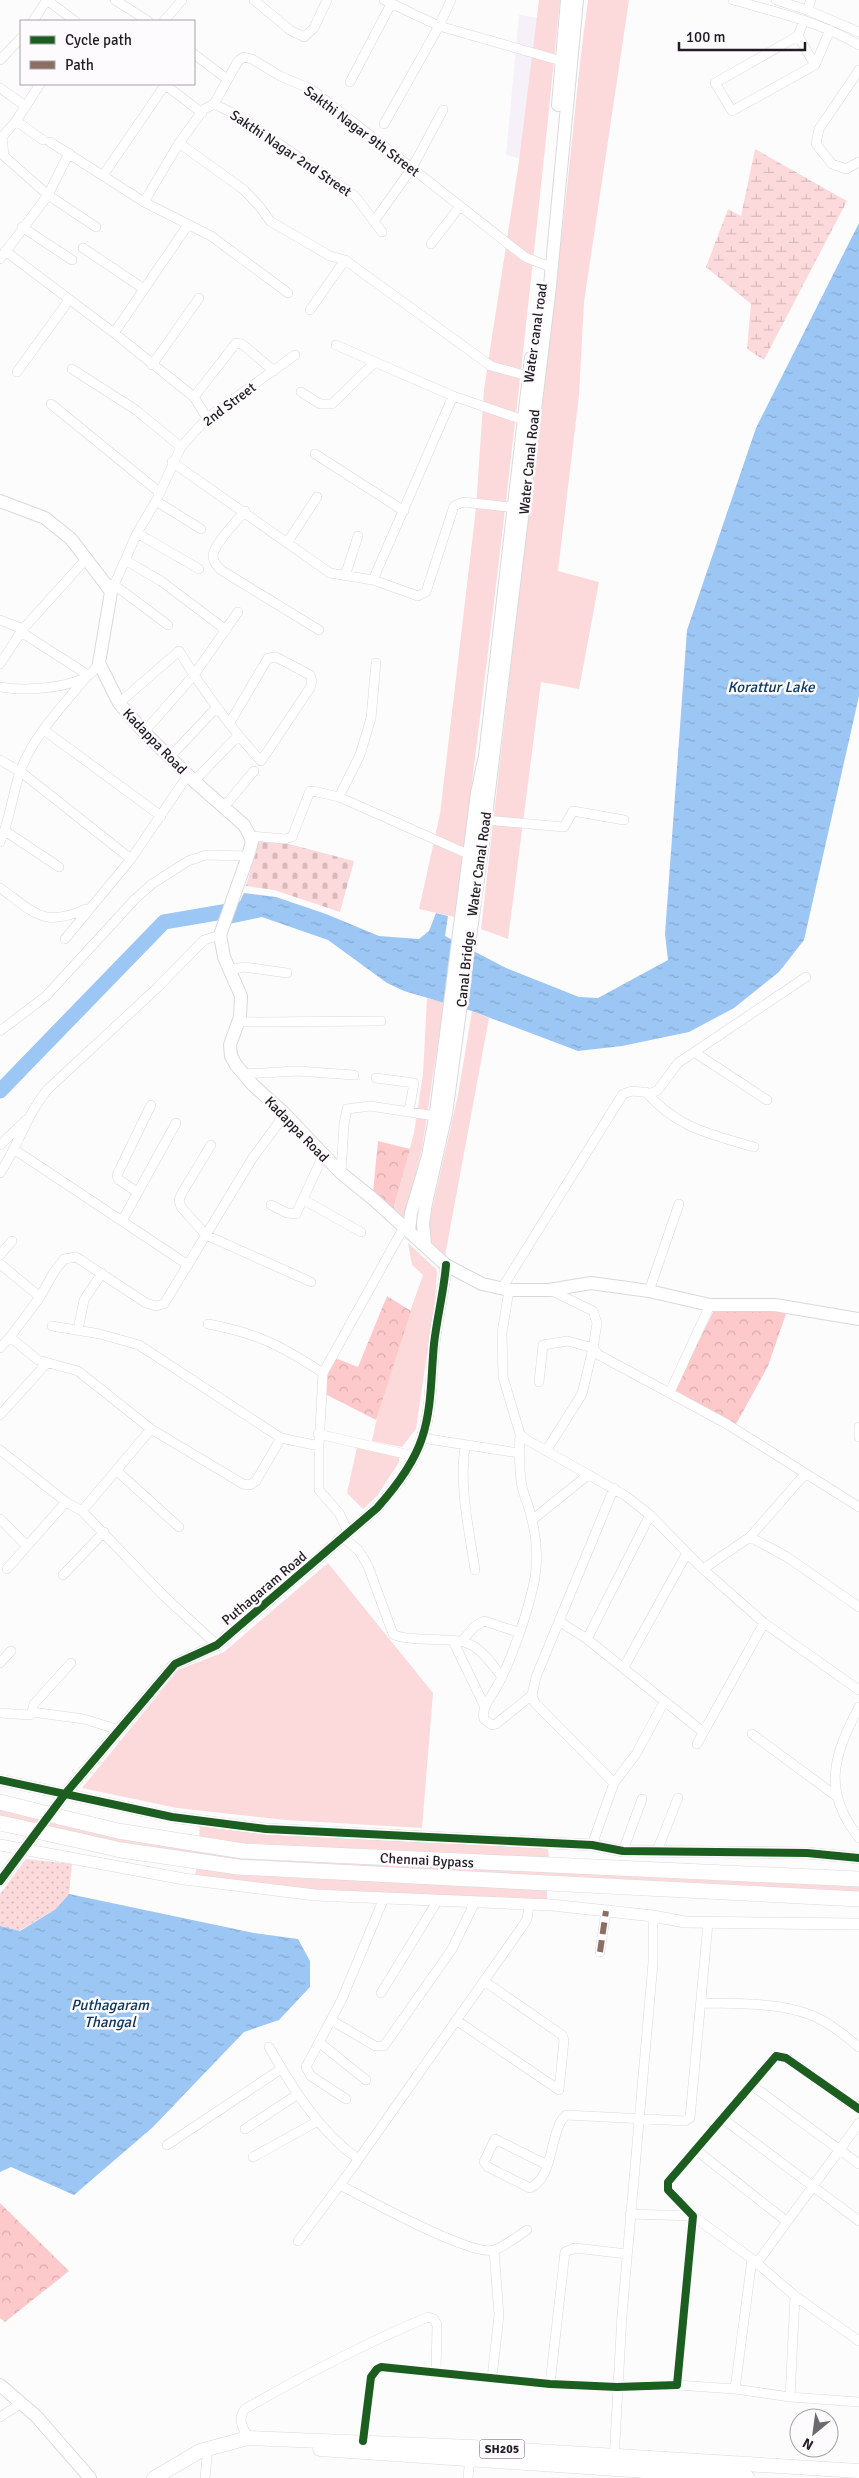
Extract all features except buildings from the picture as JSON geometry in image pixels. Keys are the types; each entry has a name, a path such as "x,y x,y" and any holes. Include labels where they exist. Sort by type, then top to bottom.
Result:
{"highway":[{"name":"Chennai Bypass","path":"0,1802 118,1831 243,1851 859,1880"},
{"name":"Chennai Bypass","path":"0,1822 121,1850 238,1868 859,1899"}],"main road":[{"name":"Water canal road","path":"533,378 566,62 567,0"},
{"name":"Water Canal Road","path":"465,924 486,820 533,378 550,286 566,62 578,0"},
{"path":"0,500 45,518 70,539 112,588 99,663"},
{"name":"Water canal road","path":"465,924 477,793 485,756 518,508"},
{"name":"Kadappa Road","path":"99,663 119,703 144,732 169,758 244,825 250,836"},
{"path":"221,930 248,856 252,842 250,836"},
{"name":"Canal Bridge","path":"455,1013 465,924"},
{"name":"Kadappa Road","path":"221,930 220,946 241,996 238,1022 230,1045 231,1056 243,1074 285,1114 341,1174 407,1229"},
{"path":"455,1013 428,1156 407,1229 446,1265 482,1284 505,1289 549,1290 591,1283 649,1291 710,1305 775,1305 859,1320"},
{"path":"425,1245 423,1223 446,1114 455,1013"},
{"path":"0,2385 36,2416 90,2478"},
{"name":"SH205","path":"154,2478 204,2453 248,2438 363,2441 471,2453 614,2462 859,2472"},
{"path":"172,2478 204,2453 245,2446 471,2453"},
{"path":"614,2462 748,2478"}],"street":[{"path":"34,20 47,0 74,20"},
{"path":"115,0 146,20"},
{"path":"165,20 182,0"},
{"path":"254,0 290,30 304,37 314,28 327,0"},
{"path":"384,124 439,26 451,0"},
{"path":"733,0 804,20 858,38"},
{"path":"776,0 807,10 858,38"},
{"path":"807,10 811,0"},
{"path":"350,82 388,2 439,26 566,62"},
{"path":"804,20 798,36 716,83 732,111 815,66 830,30"},
{"path":"798,36 815,66"},
{"path":"0,60 20,39"},
{"path":"195,55 227,79"},
{"name":"Sakthi Nagar 9th Street","path":"144,202 179,143 202,113 210,105 214,104 227,79 241,59 252,59 280,76 311,89 525,257 545,265"},
{"path":"859,70 819,129 816,144 832,164 846,169 859,162"},
{"path":"39,85 24,105 16,121 2,137 4,156 48,195 96,227"},
{"path":"104,174 164,85"},
{"path":"166,85 202,113"},
{"path":"0,88 24,105"},
{"name":"Sakthi Nagar 2nd Street","path":"214,104 239,116 355,196 375,220 382,232"},
{"path":"375,220 412,168 442,110"},
{"path":"16,121 46,141 104,174 144,202 212,236 288,293"},
{"path":"179,143 244,190 270,221 330,256 345,260 491,366 533,378"},
{"path":"69,153 48,195 22,227 3,255 114,333 194,397 208,418"},
{"path":"431,244 460,206"},
{"path":"114,333 188,225"},
{"path":"22,227 72,260"},
{"path":"82,248 144,289"},
{"path":"310,310 345,260"},
{"path":"152,365 199,298"},
{"path":"17,372 69,300"},
{"path":"194,397 234,345 242,344 274,371"},
{"path":"336,345 453,396 529,422"},
{"name":"2nd Street","path":"112,588 137,533 158,497 172,462 181,447 208,418 295,355"},
{"path":"301,392 320,404 332,404 375,362"},
{"path":"72,370 136,410 181,447"},
{"path":"373,580 453,396"},
{"path":"52,404 158,497 201,529"},
{"path":"315,454 404,511"},
{"path":"172,462 245,511 330,574 373,580 418,596 426,592 454,506 463,502 518,508"},
{"path":"287,543 317,497"},
{"path":"245,511 217,546 213,555 214,562 221,570 319,630"},
{"path":"137,533 199,569"},
{"path":"345,576 358,536"},
{"path":"0,664 22,631 86,558"},
{"path":"126,560 161,581 226,630"},
{"path":"112,588 168,625"},
{"path":"144,732 194,675 238,612"},
{"path":"0,620 22,631 88,675"},
{"path":"119,703 179,651 216,708 238,736 262,762 310,688 312,681 310,675 276,657 268,658 229,724"},
{"path":"0,842 5,831 20,772 44,730 99,663"},
{"path":"339,797 360,755 371,718 376,663"},
{"path":"0,686 18,690 60,685 88,675"},
{"path":"169,758 216,708"},
{"path":"44,730 161,816"},
{"path":"64,939 130,858 191,778 238,736"},
{"path":"0,760 20,772 130,858"},
{"path":"224,807 254,771"},
{"path":"250,836 285,839 292,837 310,791 339,797 470,854"},
{"path":"486,820 564,827 572,811 624,820"},
{"path":"5,831 59,866"},
{"path":"0,1031 46,996 135,899 152,884 188,861 206,855 248,856"},
{"path":"0,888 45,918 57,919 89,908"},
{"path":"0,1173 15,1150 30,1116 48,1089 158,987 204,940 221,930"},
{"path":"229,970 244,968 288,973"},
{"path":"532,1695 496,1724 492,1725 484,1719 485,1707 502,1677 531,1595 535,1573 536,1548 532,1520 523,1489 518,1454 520,1434 503,1377 502,1333 505,1289 619,1099 627,1092 658,1090 673,1068 806,977"},
{"path":"238,1022 381,1021"},
{"path":"694,1052 767,1100"},
{"path":"243,1074 297,1071 354,1075"},
{"path":"376,1078 414,1082 409,1111"},
{"path":"646,1092 665,1113 680,1122 754,1148"},
{"path":"137,1192 118,1180 116,1175 151,1105"},
{"path":"341,1174 344,1124 347,1109 370,1106 435,1116"},
{"path":"0,1348 40,1297 54,1272 64,1259 69,1256 76,1257 146,1303 156,1306 164,1304 252,1159 285,1114"},
{"path":"0,1145 30,1116"},
{"path":"122,1221 176,1124"},
{"path":"211,1145 179,1200 181,1207 206,1235 310,1282"},
{"path":"15,1150 188,1264"},
{"path":"271,1205 292,1215 297,1212 323,1156"},
{"path":"304,1200 361,1232"},
{"path":"649,1291 679,1204"},
{"path":"407,1229 323,1373 318,1434 319,1490 339,1513 346,1535 368,1566 393,1634 404,1638 457,1641 480,1649 502,1677"},
{"path":"0,1255 12,1241"},
{"path":"0,1264 40,1297"},
{"name":"Puthagaram Road","path":"0,1881 65,1794 175,1664 217,1645 377,1508 414,1456 422,1438 446,1265"},
{"path":"78,1330 84,1300 102,1273"},
{"path":"546,1450 582,1394 597,1323 594,1311 549,1290"},
{"path":"670,1392 710,1305"},
{"path":"208,1324 255,1334 281,1346 323,1373"},
{"path":"52,1326 78,1330 139,1345 282,1438 319,1446"},
{"path":"10,1337 38,1360 78,1371 151,1429 243,1484 250,1485 256,1481 282,1438"},
{"path":"539,1382 543,1345 568,1341 593,1348 599,1355 727,1424 859,1508"},
{"path":"0,1415 47,1363"},
{"path":"859,1427 859,1437"},
{"path":"82,1511 151,1429"},
{"path":"318,1434 414,1456"},
{"path":"520,1434 614,1488 650,1515 703,1569 764,1623 859,1690"},
{"path":"422,1438 518,1454"},
{"path":"465,1446 462,1484 475,1570"},
{"path":"0,1450 66,1502 82,1511 165,1597 217,1645"},
{"path":"117,1471 179,1527"},
{"path":"532,1520 588,1474"},
{"path":"703,1569 750,1537 805,1474"},
{"path":"614,1488 536,1677 532,1695 535,1703 614,1783"},
{"path":"7,1569 66,1502"},
{"path":"588,1639 650,1515"},
{"path":"0,1519 27,1546"},
{"path":"63,1575 104,1532"},
{"path":"750,1537 787,1557 859,1607"},
{"path":"624,1667 687,1553"},
{"path":"457,1641 484,1621 518,1632"},
{"path":"559,1621 588,1639 703,1732"},
{"path":"697,1744 764,1623"},
{"path":"457,1641 485,1707"},
{"path":"0,1663 11,1651"},
{"path":"72,1663 34,1704 32,1712 84,1719 119,1730"},
{"path":"592,1845 614,1783 636,1754 664,1702"},
{"path":"859,1707 836,1762 836,1796 846,1821 859,1838"},
{"path":"0,1712 30,1716"},
{"path":"752,1734 836,1796"},
{"path":"0,1780 172,1817 266,1829 592,1845 623,1851 807,1853 859,1858"},
{"path":"657,1851 678,1798"},
{"path":"623,1851 642,1799"},
{"path":"0,1845 184,1879 315,1895 552,1905 653,1916 685,1922 859,1924"},
{"path":"346,2099 306,2070 308,2062 332,2020 361,1957 384,1898"},
{"path":"381,1994 438,1900"},
{"path":"332,2020 375,2046 384,2046 452,1949 475,1902"},
{"path":"298,2241 340,2185 527,1920 529,1905"},
{"path":"600,1952 606,1911"},
{"path":"614,2462 617,2387 630,2214 653,1962 653,1916"},
{"path":"547,2165 495,2139 484,2162 488,2167 530,2188 539,2181 547,2165 560,2122 566,2115 639,2117 685,2121 690,2118 708,1923"},
{"path":"456,2020 559,2090 564,2040 562,2035 484,1981"},
{"path":"701,2003 774,2006 797,2011 827,2023 859,2047"},
{"path":"320,2043 366,2080"},
{"path":"269,2048 281,2069 318,2121 338,2144 358,2159"},
{"path":"859,2109 780,2056 772,2058 667,2186 674,2197 693,2216 754,2261 795,2296 859,2342"},
{"path":"167,2146 281,2069"},
{"path":"750,2084 859,2164"},
{"path":"245,2129 298,2094"},
{"path":"722,2118 859,2221"},
{"path":"253,2157 318,2121"},
{"path":"735,2389 754,2261 859,2123"},
{"path":"696,2150 786,2221"},
{"path":"340,2185 394,2214 468,2247 484,2251 494,2250 527,2230"},
{"path":"630,2214 693,2216"},
{"path":"677,2385 693,2216"},
{"path":"550,2384 565,2252 567,2249 574,2248 627,2254"},
{"path":"492,2378 499,2315 494,2250"},
{"path":"790,2397 795,2296"},
{"path":"248,2438 241,2424 241,2416 245,2409 308,2372 369,2342 428,2317 434,2319 437,2325 436,2372"},
{"path":"363,2441 371,2378 376,2368 381,2367 550,2384 617,2387 677,2385 859,2402"},
{"path":"0,2417 20,2404"},
{"path":"204,2453 205,2478"},
{"path":"468,2478 471,2453"}],"shaded area":[{"path":"519,15 551,20 541,164 506,155"}],"green space":[{"path":"539,0 560,0 511,459 455,917 419,909 440,814 476,508 484,389 519,161"},
{"path":"588,0 629,0 584,302 579,395 558,571 599,582 579,689 541,682 508,939 481,929"},
{"path":"755,149 847,201 764,360 747,349 751,304 706,267 728,209 741,216"},
{"path":"259,841 285,843 354,861 340,912 274,890 246,886"},
{"path":"427,998 444,1002 422,1149 404,1220 393,1210 414,1133 423,1074"},
{"path":"472,1011 489,1018 445,1256 430,1241 429,1223 458,1095"},
{"path":"378,1141 410,1149 393,1210 373,1192"},
{"path":"408,1243 436,1269 437,1273 416,1429 402,1447 372,1441 384,1385 423,1275 412,1265"},
{"path":"387,1296 411,1311 376,1420 323,1393 323,1383 335,1358 358,1367"},
{"path":"787,1311 768,1366 735,1426 675,1390 713,1312"},
{"path":"357,1447 399,1457 399,1462 377,1496 363,1509 347,1493"},
{"path":"328,1563 433,1693 422,1828 286,1820 177,1808 82,1788 178,1670 224,1652"},
{"path":"0,1806 240,1854 859,1883 859,1892 274,1865 114,1845 0,1817"},
{"path":"200,1824 330,1837 548,1847 549,1860 291,1848 199,1839"},
{"path":"26,1859 72,1864 69,1894 56,1909 19,1931 0,1926 0,1894"},
{"path":"197,1866 547,1888 547,1900 316,1891 195,1876"},
{"path":"0,2203 69,2271 5,2322 0,2318"}],"water":[{"name":"Korattur Lake","path":"859,223 859,696 804,940 779,972 734,1008 689,1032 622,1046 578,1051 472,1011 404,991 387,983 328,940 262,917 229,924 244,893 276,897 326,914 379,936 419,939 429,931 436,913 448,916 445,936 506,968 579,997 598,998 668,960 665,934 687,630 756,428"},
{"name":"Puthagaram Thangal","path":"69,1894 254,1933 298,1939 310,1961 310,1987 279,2020 244,2032 153,2127 74,2195 11,2167 0,2172 0,1926 20,1931 56,1909"}],"waterway":[{"path":"0,1091 164,922 240,909"}],"marked path":[{"path":"600,1952 606,1911"}],"cycle path":[{"path":"0,1881 65,1794 175,1664 217,1645 377,1508 397,1484 414,1457 425,1427 434,1344 446,1265"},
{"path":"0,1780 172,1817 266,1829 592,1845 623,1851 807,1853 859,1858"},
{"path":"363,2441 371,2377 381,2367 550,2384 617,2387 677,2385 693,2216 668,2190 668,2182 776,2056 786,2058 859,2109"}]}
